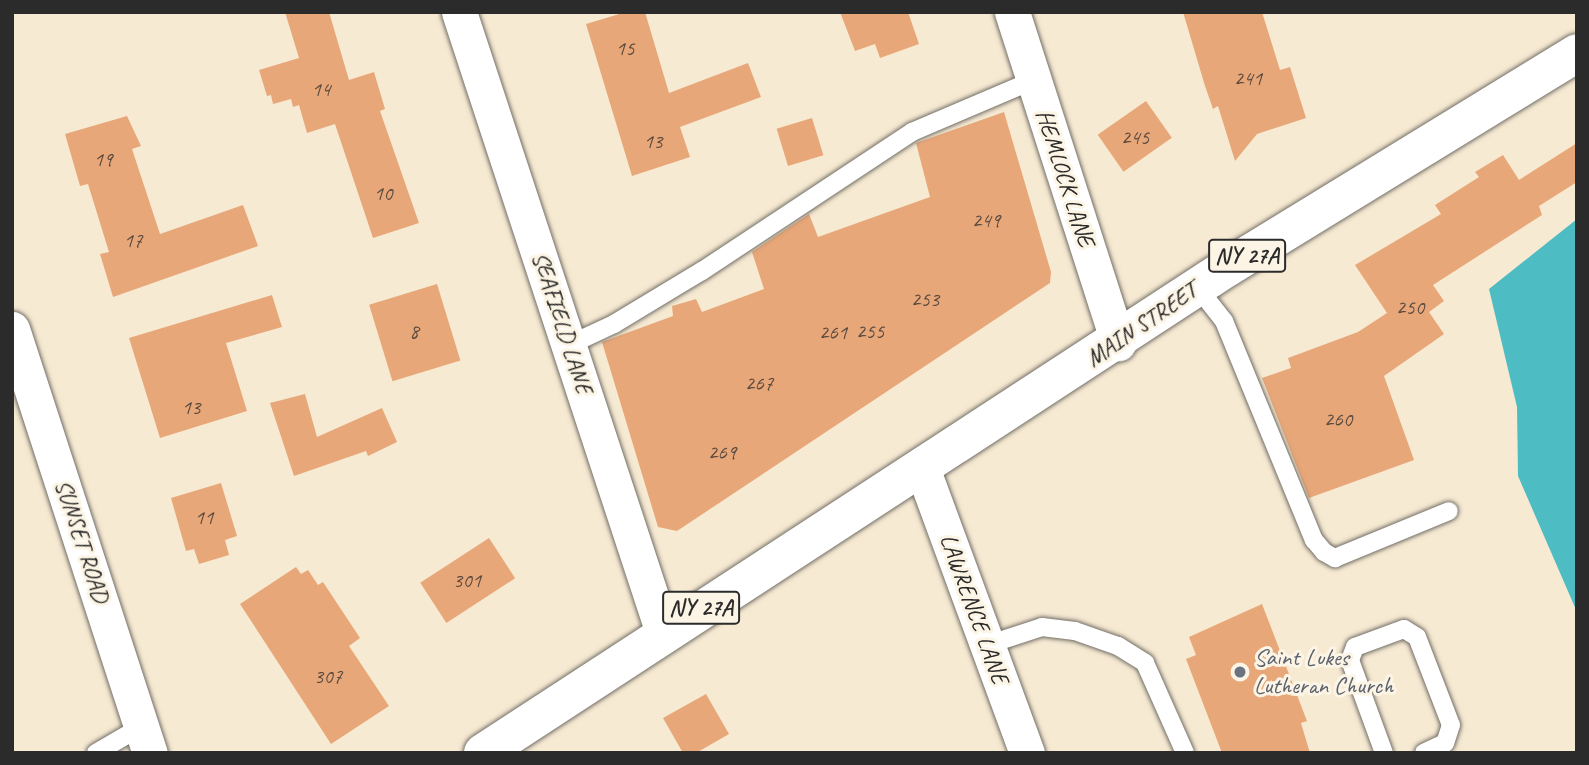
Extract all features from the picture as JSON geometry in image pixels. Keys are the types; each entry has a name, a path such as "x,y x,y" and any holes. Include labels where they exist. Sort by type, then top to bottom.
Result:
{"main road":[{"name":"MAIN STREET","path":"921,465 1118,343 1198,288 1577,53"},
{"name":"NY 27A","path":"482,753 921,465"}],"street":[{"name":"SEAFIELD LANE","path":"459,12 663,633"},
{"name":"HEMLOCK LANE","path":"1012,12 1118,343"},
{"name":"SUNSET ROAD","path":"12,329 146,739"},
{"name":"LAWRENCE LANE","path":"921,465 1027,753"}],"lane":[{"path":"569,345 614,324 702,271 912,132 1034,80"},
{"path":"1198,288 1235,344 1314,540 1324,552 1335,558 1449,512"},
{"path":"987,645 1042,627 1075,631 1118,646 1145,663 1185,753"},
{"path":"1384,753 1350,660 1355,647 1404,629 1417,637 1451,725 1445,743 1424,753"},
{"path":"96,753 146,739"}],"water":[{"path":"1577,219 1577,612 1518,476 1517,407 1489,289"}],"building":[{"path":"285,12 329,12 349,80 374,72 385,109 380,111 419,223 373,238 335,124 307,133 299,105 293,107 291,99 273,104 271,95 267,96 259,70 299,58"},
{"path":"626,12 645,12 669,93 748,63 761,97 680,127 690,157 632,176 586,24"},
{"path":"840,12 908,12 919,44 880,58 875,44 855,51"},
{"path":"1183,12 1262,12 1280,70 1290,67 1306,118 1257,134 1235,161 1218,106 1213,109"},
{"path":"1146,101 1172,138 1123,172 1098,135"},
{"path":"1004,112 1051,272 1050,283 677,531 658,527 602,342 673,316 672,306 696,299 702,312 764,289 752,252 809,214 818,237 930,197 916,143"},
{"path":"127,116 141,146 132,149 160,234 243,205 258,246 113,297 100,254 109,252 88,184 80,186 65,134"},
{"path":"812,118 823,155 788,166 777,129"},
{"path":"1577,143 1577,182 1539,206 1542,215 1433,285 1444,301 1429,312 1444,334 1384,376 1414,460 1309,498 1262,378 1291,368 1288,358 1358,332 1387,313 1355,265 1441,214 1435,205 1479,177 1475,172 1503,155 1519,180"},
{"path":"437,284 460,361 392,381 369,305"},
{"path":"272,295 282,327 226,343 247,411 160,438 129,338"},
{"path":"305,394 317,437 382,408 397,442 368,456 366,451 294,476 270,403"},
{"path":"221,483 237,536 225,540 229,555 199,564 194,549 186,551 171,498"},
{"path":"489,538 515,578 446,623 420,583"},
{"path":"296,567 301,574 308,570 318,585 323,582 360,638 349,646 389,706 331,744 240,604"},
{"name":"Saint Lukes Lutheran Church","path":"1262,604 1307,721 1301,723 1310,753 1222,753 1186,659 1196,655 1189,637"},
{"path":"706,694 729,734 696,753 683,753 663,718"}],"place":[{"name":"Saint Lukes Lutheran Church","path":"1240,672"}]}
